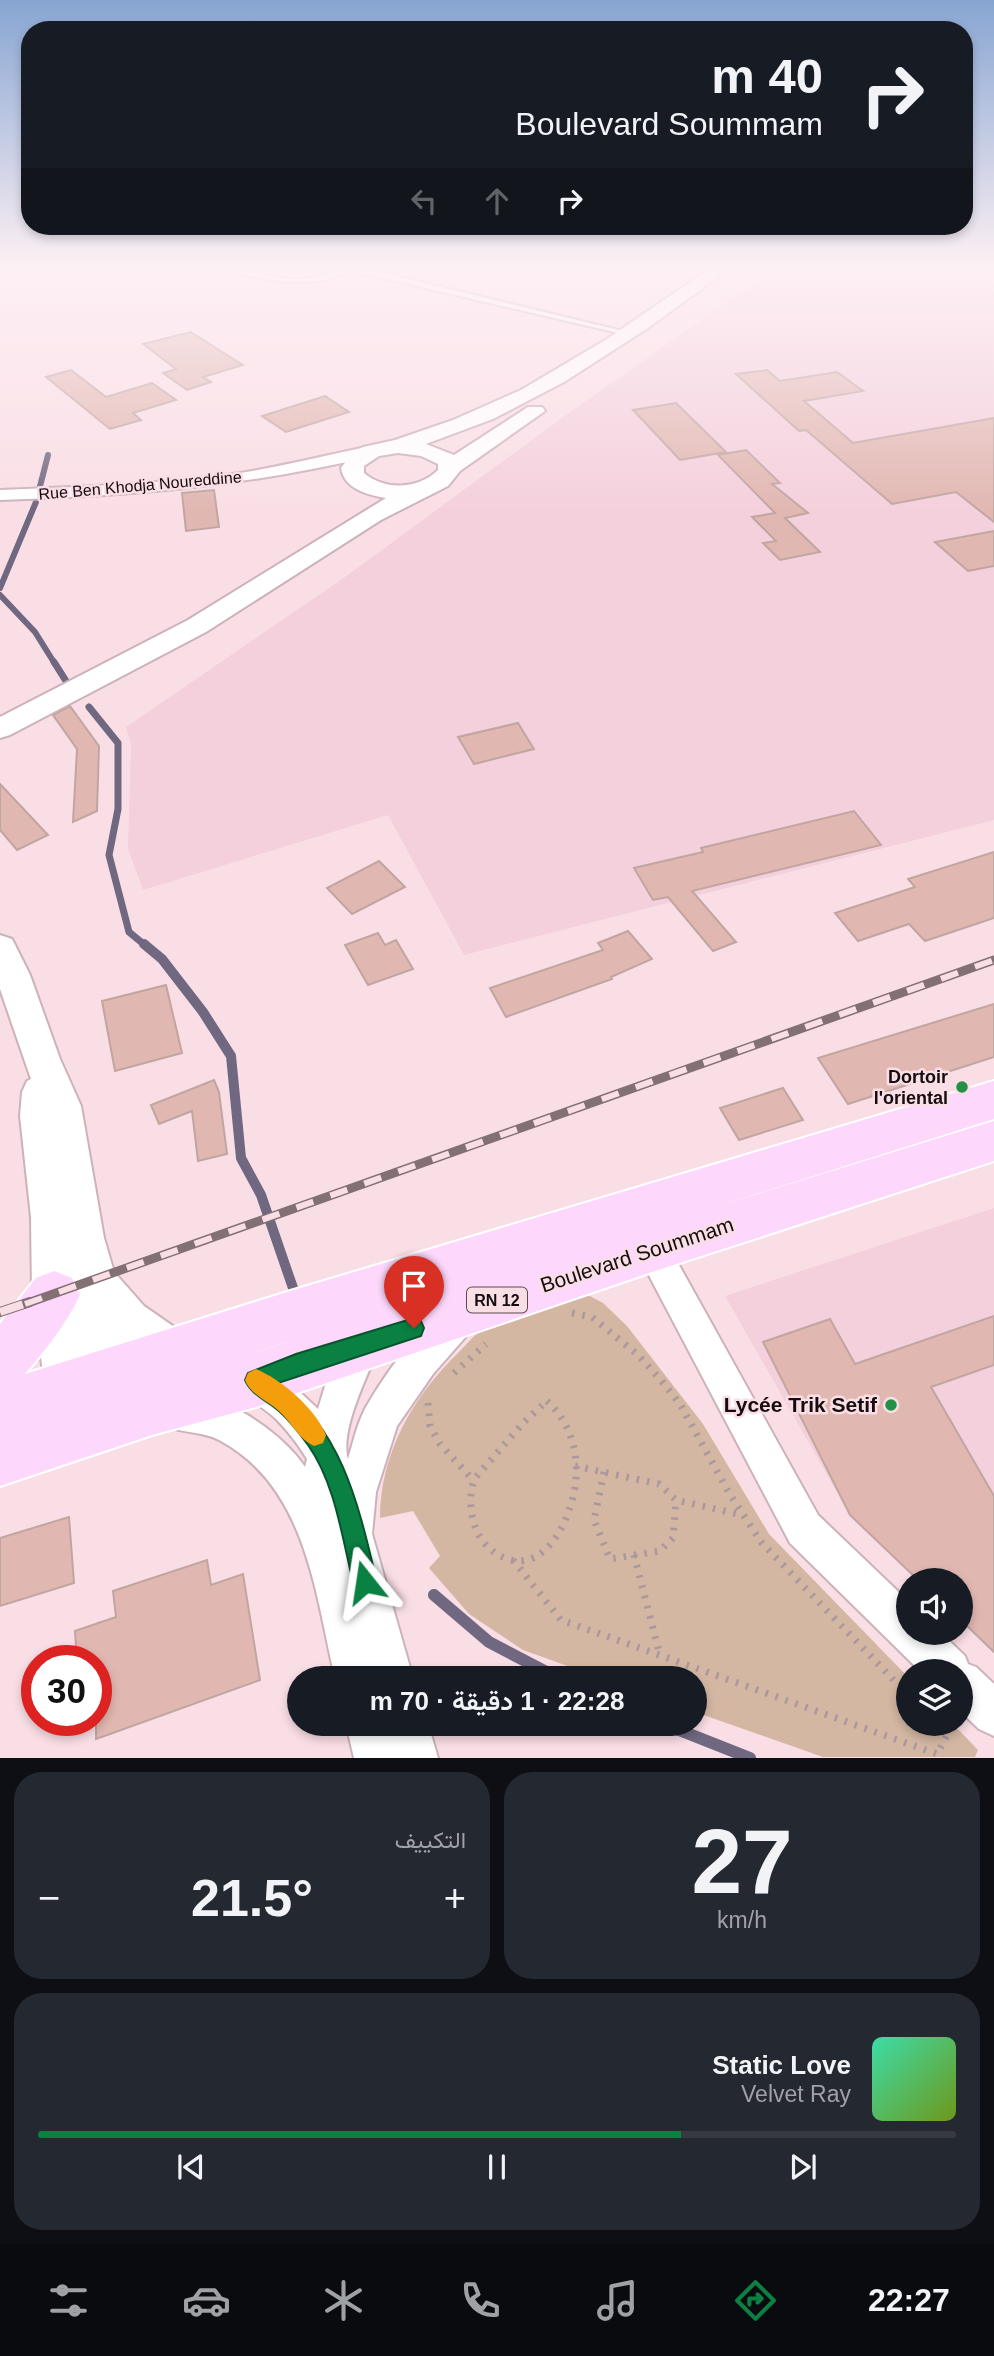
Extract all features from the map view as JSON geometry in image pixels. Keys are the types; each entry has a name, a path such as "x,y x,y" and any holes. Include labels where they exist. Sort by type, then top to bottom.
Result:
{"main road":[{"name":"Boulevard Soummam","path":"0,1458 106,1404 174,1354 994,1100"},
{"name":"Boulevard Soummam","path":"0,1409 106,1404 256,1380 361,1346 479,1324 652,1250 994,1141"},
{"path":"0,1362 30,1328 74,1287"}],"street":[{"path":"373,515 355,462 370,451 398,446 496,410 535,391 602,349"},
{"path":"0,729 197,626 373,515 442,480 450,468 626,349"},
{"path":"398,446 428,449 447,460 450,468"},
{"name":"Rue Ben Khodja Noureddine","path":"279,472 370,451"},
{"name":"Rue Ben Khodja Noureddine","path":"0,495 102,492 279,472 330,471 363,481"},
{"path":"363,481 387,491 421,489"},
{"path":"0,948 26,1008 41,1058 62,1111 79,1210 74,1287 106,1404 226,1423 253,1438 280,1462 339,1545 387,1666"},
{"path":"652,1250 804,1529 896,1618"},
{"path":"327,1456 326,1443 334,1409 361,1346 390,1304 412,1281"},
{"path":"74,1287 117,1309 174,1354 225,1366 256,1380 289,1405 316,1437 343,1493 339,1545 354,1666"},
{"path":"339,1545 381,1416 420,1361 479,1324"},
{"path":"924,1645 938,1659"},
{"path":"973,1694 994,1714"},
{"path":"371,1736 376,1758"},
{"path":"410,1736 416,1758"}],"path":[{"path":"562,1314 592,1317 638,1355 660,1379 680,1404 761,1542 896,1683"},
{"path":"447,1378 479,1324"},
{"path":"435,1391 428,1403 430,1426 440,1444 473,1480"},
{"path":"547,1401 562,1412 570,1434 575,1466 574,1497 550,1545 533,1559 513,1560 494,1554 481,1541 472,1525 473,1480 523,1421 547,1401"},
{"path":"575,1466 659,1484 676,1500 743,1515"},
{"path":"604,1472 594,1520 610,1559 660,1551 673,1538 676,1500"},
{"path":"634,1554 660,1656"},
{"path":"513,1560 561,1620 937,1754 946,1736"}],"shaded area":[{"path":"660,349 994,349 994,820 464,955 388,815 143,890 128,849 131,744 126,727 345,577"},
{"name":"Lycée Trik Setif","path":"994,1208 994,1652 973,1632 973,1568 905,1568 850,1515 725,1296"},
{"path":"584,1293 603,1303 627,1326 703,1424 769,1534 896,1665 896,1736 965,1736 978,1750 975,1757 823,1757 707,1716 707,1666 568,1666 523,1650 469,1614 429,1568 440,1556 413,1511 380,1518 386,1471 402,1428 442,1369 475,1335 487,1327"}],"building":[{"path":"150,349 218,349 243,365 203,377 211,382 187,390 163,373 176,369"},
{"path":"71,370 106,397 152,383 176,400 133,413 141,420 110,429 46,377"},
{"path":"767,370 780,381 837,372 863,391 804,401 853,443 994,418 994,522 956,492 892,504 806,430 799,431 736,374"},
{"path":"325,396 349,412 286,432 262,416"},
{"path":"676,403 726,452 680,460 633,410"},
{"path":"746,450 780,483 772,484 808,513 785,518 820,552 780,560 763,543 776,541 752,517 775,513 718,455"},
{"path":"214,490 219,527 186,531 182,493"},
{"path":"994,531 994,566 968,571 935,542"},
{"path":"70,706 99,746 97,811 73,822 77,749 53,715"},
{"path":"518,723 534,749 474,764 458,737"},
{"path":"0,784 48,835 17,850 0,830"},
{"path":"854,811 881,845 692,891 736,942 713,951 668,897 653,900 634,868 703,852 701,848"},
{"path":"994,852 994,918 925,941 909,924 858,941 835,913 915,887 908,879"},
{"path":"379,861 405,887 352,914 327,888"},
{"path":"628,931 652,959 611,977 612,979 506,1017 490,988 603,950 598,943"},
{"path":"378,933 385,945 396,940 413,969 368,985 345,945"},
{"path":"166,985 182,1053 115,1071 102,1001"},
{"path":"994,1004 994,1057 848,1104 818,1058"},
{"path":"214,1080 219,1092 227,1154 198,1161 192,1111 159,1124 151,1105"},
{"path":"783,1088 803,1120 739,1140 720,1108"},
{"path":"994,1316 994,1365 931,1387 994,1496 994,1652 973,1632 973,1568 905,1568 850,1515 763,1342 830,1319 855,1364"},
{"path":"69,1517 74,1583 0,1606 0,1538"},
{"path":"207,1560 211,1585 243,1574 260,1680 112,1733 112,1645 76,1645 75,1631 116,1617 113,1591"}],"waterway":[{"path":"0,588 36,502 48,455"},
{"path":"0,595 35,632 55,664"},
{"path":"54,662 66,681"},
{"path":"89,707 118,743 118,809 109,855 129,932 146,946"},
{"path":"144,944 162,959 203,1012 231,1056 241,1158 261,1195 293,1288"},
{"path":"434,1595 489,1642 535,1666"},
{"path":"694,1736 750,1758"}],"railway":[{"path":"25,1304 994,960"},
{"path":"0,1312 30,1302"}],"slow traffic":[{"path":"256,1380 289,1405 314,1435"}],"place":[{"name":"Dortoir l'oriental","path":"962,1087"},
{"name":"Lycée Trik Setif","path":"891,1405"}],"route":[{"path":"365,1582 347,1506 339,1480 327,1456 316,1437 289,1405 256,1380 414,1328"}]}
